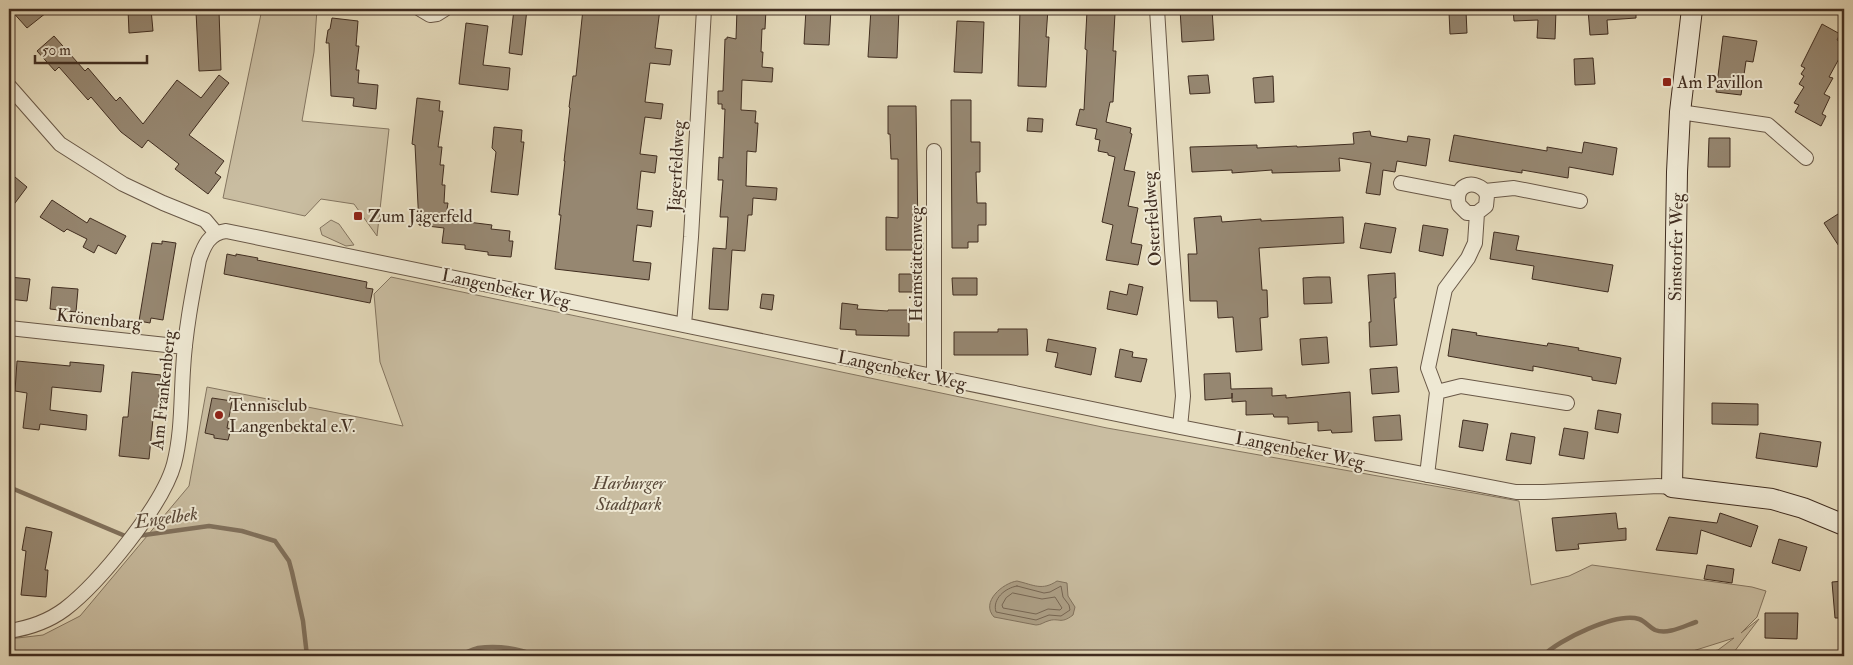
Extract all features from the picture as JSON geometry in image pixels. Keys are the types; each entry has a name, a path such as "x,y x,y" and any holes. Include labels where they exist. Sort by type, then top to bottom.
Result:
{"street":[{"path":"420,9 430,15 437,14 445,9"},
{"name":"Jägerfeldweg","path":"684,325 704,9"},
{"name":"Osterfeldweg","path":"1157,9 1182,387 1180,427"},
{"name":"Sinstorfer Weg","path":"1672,487 1677,181 1680,112 1692,9"},
{"path":"9,86 60,144 123,184 205,220 216,233"},
{"path":"1680,112 1768,125 1806,158"},
{"name":"Heimstättenweg","path":"934,151 934,377"},
{"path":"1401,183 1458,194"},
{"path":"1474,184 1480,186 1485,191 1486,206 1477,213 1467,213 1459,205 1458,194 1467,185 1474,184"},
{"path":"1485,191 1514,188 1580,200"},
{"path":"1427,474 1437,392 1428,368 1445,289 1468,258 1475,243 1477,213"},
{"name":"Langenbeker Weg","path":"216,233 226,231 315,248 1180,427 1516,492 1672,487 1772,499 1803,508 1844,525"},
{"name":"Am Frankenberg","path":"9,630 35,624 64,610 91,585 159,498 174,465 181,424 185,347 199,260 208,242 216,233"},
{"name":"Krönenbarg","path":"9,328 185,347"},
{"path":"1437,392 1461,386 1567,403"}],"green space":[{"path":"262,9 317,9 314,52 302,121 389,129 377,236 354,204 321,199 305,216 223,198"},
{"path":"331,220 339,224 354,245 346,246 322,235 320,228"},
{"name":"Harburger Stadtpark","path":"391,277 1107,428 1519,501 1531,585 1569,576 1592,565 1752,587 1766,591 1757,617 1741,633 1759,619 1731,656 1690,656 1718,650 1734,638 1677,656 9,656 9,639 43,635 80,616 189,486 207,387 403,426 380,362 374,294"}],"water":[{"path":"1017,581 1042,586 1047,586 1057,581 1067,583 1068,596 1075,607 1073,615 1065,620 1052,620 1039,625 994,617 990,611 991,600 1000,589"}],"building":[{"path":"10,9 51,9 27,28"},
{"path":"128,9 151,9 153,31 129,33"},
{"path":"514,9 527,9 522,55 509,53"},
{"path":"583,9 660,9 655,48 672,50 670,65 650,63 645,102 663,104 661,119 645,117 640,154 657,156 655,173 641,171 637,209 653,211 651,227 637,225 633,261 651,263 649,280 555,269 569,107 573,76 576,76"},
{"path":"737,9 766,9 765,29 762,29 762,67 773,68 772,82 742,80 741,110 756,111 755,123 758,123 756,152 747,151 746,186 777,188 776,200 753,198 752,215 748,215 745,251 732,250 728,310 709,309 713,248 726,249 728,217 720,217 723,180 718,180 719,157 723,158 725,109 722,109 722,104 718,104 718,91 723,91 725,39 727,37 736,39"},
{"path":"806,9 831,9 829,45 804,44"},
{"path":"871,9 899,9 897,58 868,57"},
{"path":"1020,9 1048,9 1046,37 1049,37 1046,87 1018,86"},
{"path":"1180,9 1212,9 1214,40 1182,42"},
{"path":"1513,9 1556,10 1555,39 1537,38 1538,20 1514,21"},
{"path":"1588,9 1636,9 1636,18 1607,20 1608,34 1590,35"},
{"path":"219,11 221,70 199,71 196,12"},
{"path":"1087,11 1115,13 1113,51 1116,51 1113,102 1110,102 1106,122 1131,128 1130,133 1132,134 1124,170 1135,172 1128,206 1138,208 1131,243 1142,245 1138,265 1106,260 1113,225 1102,222 1115,157 1098,151 1100,140 1095,139 1097,129 1076,125 1080,109 1084,110"},
{"path":"1466,11 1467,33 1450,34 1449,12"},
{"path":"332,18 358,21 356,46 359,46 356,70 359,70 358,83 378,85 376,109 353,106 354,98 331,96 329,43 326,43"},
{"path":"957,21 984,22 982,73 954,72"},
{"path":"466,23 488,26 483,65 510,68 508,90 459,84"},
{"path":"1822,24 1840,34 1837,40 1844,44 1844,56 1841,55 1829,77 1833,78 1824,94 1830,97 1822,114 1826,116 1821,126 1795,112 1799,105 1794,103 1804,87 1799,84 1804,76 1801,74 1805,68 1801,66"},
{"path":"54,36 85,71 88,68 116,101 120,97 143,124 177,80 201,98 219,75 229,83 189,135 224,161 215,173 221,177 208,194 175,169 179,164 148,140 142,148 121,132 91,97 88,100 59,67 55,71 37,51"},
{"path":"1723,36 1757,41 1753,62 1746,61 1741,95 1716,92"},
{"path":"1593,58 1595,84 1575,85 1574,59"},
{"path":"1208,75 1210,93 1190,94 1188,76"},
{"path":"1273,76 1274,102 1255,103 1253,78"},
{"path":"417,98 440,101 439,111 443,111 438,147 442,147 440,165 444,165 442,185 445,185 444,203 448,203 446,216 468,218 468,222 492,225 491,229 510,231 509,241 513,241 511,257 488,255 488,252 465,249 465,245 442,243 444,228 419,225 415,145 412,144"},
{"path":"951,100 971,100 971,142 980,142 980,172 976,172 977,203 986,203 986,225 978,225 978,242 968,242 968,248 952,248"},
{"path":"888,106 916,106 918,231 923,231 923,250 886,250 886,217 898,218 898,159 891,159 890,134 888,134"},
{"path":"1028,118 1043,119 1042,132 1027,131"},
{"path":"494,127 522,130 521,142 524,142 518,195 491,192 496,152 492,148"},
{"path":"1370,131 1371,136 1407,142 1408,136 1430,139 1426,166 1397,161 1395,172 1383,170 1380,195 1366,193 1371,163 1339,158 1340,171 1272,173 1272,170 1232,173 1232,170 1192,172 1190,147 1257,145 1257,148 1354,144 1353,133"},
{"path":"1454,135 1547,151 1547,147 1582,153 1584,142 1617,148 1613,175 1569,167 1568,178 1522,170 1522,173 1449,161"},
{"path":"1709,138 1730,138 1730,167 1708,167"},
{"path":"9,172 27,187 9,211"},
{"path":"52,200 87,223 90,218 126,236 116,254 98,245 94,253 83,247 87,239 67,229 64,232 40,217"},
{"path":"1838,214 1844,224 1844,254 1824,223"},
{"path":"1221,216 1222,222 1343,217 1344,243 1259,248 1262,290 1267,290 1268,317 1260,318 1262,350 1236,352 1233,317 1218,318 1217,301 1190,301 1188,254 1197,254 1194,218"},
{"path":"1365,223 1396,228 1391,253 1360,248"},
{"path":"1423,225 1448,229 1443,256 1419,251"},
{"path":"1494,232 1519,236 1516,250 1613,265 1608,292 1532,279 1534,266 1490,259"},
{"path":"162,241 176,243 163,320 151,318 150,323 139,321 152,243 162,244"},
{"path":"227,254 258,258 257,260 367,282 366,288 373,289 370,303 224,274"},
{"path":"1395,273 1396,298 1394,298 1397,345 1370,347 1369,322 1371,322 1368,275"},
{"path":"899,274 921,274 921,292 899,292"},
{"path":"9,277 30,279 27,301 9,299"},
{"path":"1330,277 1332,303 1304,304 1303,278"},
{"path":"952,278 977,278 977,295 953,295"},
{"path":"1129,284 1143,287 1137,315 1107,309 1110,291 1127,295"},
{"path":"52,287 78,289 76,312 50,309"},
{"path":"762,294 774,295 772,310 760,308"},
{"path":"842,303 858,305 857,309 909,310 909,336 856,335 856,330 840,329"},
{"path":"998,329 1027,329 1028,355 954,355 954,332 998,332"},
{"path":"1452,329 1477,333 1476,335 1547,346 1548,343 1579,348 1578,350 1621,358 1616,384 1592,380 1592,377 1533,366 1533,371 1448,356"},
{"path":"1327,337 1329,363 1302,365 1300,339"},
{"path":"1048,339 1096,348 1091,375 1055,367 1058,353 1046,351"},
{"path":"1120,349 1133,352 1132,357 1147,359 1141,382 1115,377"},
{"path":"17,361 70,366 70,362 104,365 101,392 52,387 50,410 87,415 86,430 40,424 39,430 23,428 27,393 15,391"},
{"path":"1397,367 1399,392 1372,394 1370,369"},
{"path":"132,372 161,375 157,419 153,419 149,459 119,456 123,417 128,417"},
{"path":"1230,373 1231,389 1272,388 1272,396 1286,395 1286,398 1350,392 1352,432 1332,433 1331,430 1318,431 1318,422 1288,424 1288,417 1274,417 1273,414 1246,415 1246,401 1232,402 1232,398 1205,400 1204,374"},
{"name":"Tennisclub Langenbektal e.V.","path":"212,398 232,401 227,428 231,429 228,440 214,438 214,435 205,433"},
{"path":"1712,403 1758,404 1758,425 1712,424"},
{"path":"1598,410 1621,414 1618,433 1595,429"},
{"path":"1400,415 1402,440 1375,441 1373,417"},
{"path":"1463,420 1488,424 1483,451 1459,447"},
{"path":"1564,428 1588,432 1584,459 1559,455"},
{"path":"1511,433 1535,437 1531,464 1506,460"},
{"path":"1760,433 1821,442 1817,467 1756,458"},
{"path":"1616,513 1618,529 1626,528 1626,540 1578,544 1579,549 1556,551 1552,518"},
{"path":"1720,513 1758,526 1751,547 1701,530 1697,554 1656,550 1669,517 1717,523"},
{"path":"26,527 52,532 45,570 48,570 46,597 21,595 26,551 22,550"},
{"path":"1779,539 1807,547 1800,571 1772,563"},
{"path":"1707,565 1734,569 1732,583 1704,579"},
{"path":"1844,581 1844,618 1835,618 1832,582"},
{"path":"1765,613 1798,613 1797,639 1765,638"}],"waterway":[{"name":"Engelbek","path":"9,487 130,538"},
{"name":"Engelbek","path":"137,536 209,526 242,531 275,541 289,561 303,621 307,656"},
{"path":"1543,656 1561,642 1602,623 1629,618 1639,619 1655,630 1665,631 1696,622"},
{"path":"456,656 478,648 493,647 523,651 537,656"}],"place":[{"name":"Am Pavillon","path":"1667,82"},
{"name":"Zum Jägerfeld","path":"358,216"},
{"name":"Tennisclub Langenbektal e.V.","path":"219,415"}]}
